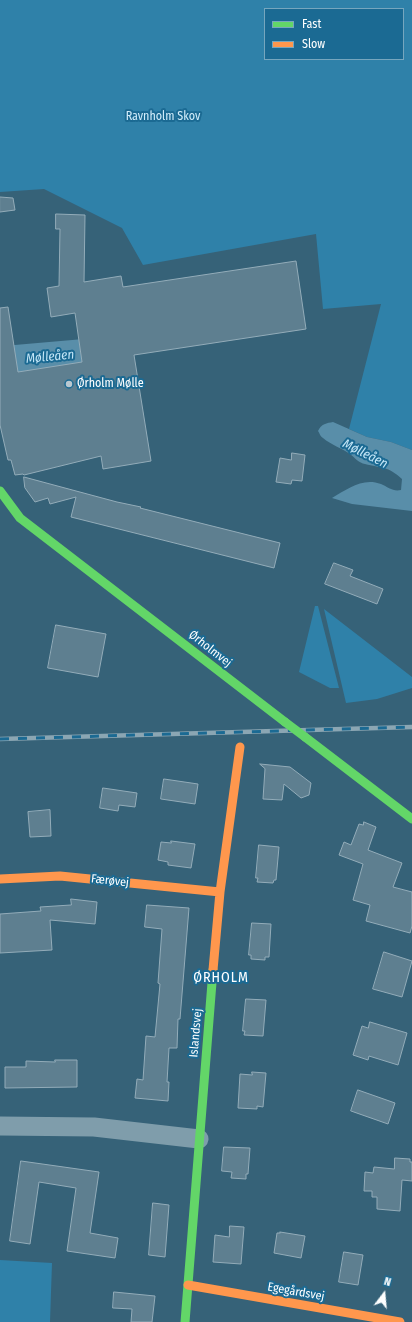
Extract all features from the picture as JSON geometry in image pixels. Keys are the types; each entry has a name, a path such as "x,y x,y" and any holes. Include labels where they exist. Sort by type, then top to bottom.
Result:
{"street":[{"name":"Ørholmvej","path":"0,491 20,518 412,819"},
{"name":"Islandsvej","path":"185,1322 220,892 240,747"},
{"name":"Færøvej","path":"0,879 60,876 220,892"},
{"path":"0,1126 94,1127 199,1139"},
{"name":"Egegårdsvej","path":"188,1285 400,1322"}],"green space":[{"name":"Ravnholm Skov","path":"0,0 412,0 412,450 391,442 367,437 349,429 381,304 323,309 316,234 143,265 122,228 44,189 0,192"},
{"path":"315,606 318,606 339,688 330,688 299,672"},
{"path":"324,609 412,677 412,688 377,699 346,703"},
{"path":"0,1260 52,1263 50,1322 0,1322"}],"water":[{"path":"333,422 367,437 391,442 412,450 412,511 352,504 332,498 355,485 368,482 381,484 393,490 401,490 402,479 393,472 384,468 361,463 347,452 329,443 318,431 324,424"}],"building":[{"path":"0,197 13,198 15,210 0,212"},
{"path":"56,214 85,215 84,282 121,276 123,287 296,261 306,329 134,355 151,461 103,469 101,456 24,475 15,475 11,460 8,460 0,425 0,308 8,307 18,372 82,362 75,313 51,317 47,288 59,286 60,229 56,229"},
{"path":"292,453 305,455 302,481 292,480 291,484 276,482 280,458 291,460"},
{"path":"24,477 280,543 274,568 71,517 76,497 50,504 48,498 35,502 25,488"},
{"path":"334,563 353,570 350,576 383,589 377,604 325,584"},
{"path":"56,625 106,634 98,677 48,668"},
{"path":"260,764 290,767 311,783 309,795 301,798 284,784 282,800 263,799 265,769"},
{"path":"164,779 198,784 195,804 161,799"},
{"path":"103,788 137,793 135,807 119,805 118,811 100,808"},
{"path":"50,810 51,836 30,837 28,812"},
{"path":"364,822 376,827 368,850 402,863 393,887 412,892 412,926 410,933 366,921 370,905 353,900 363,864 339,855 344,842 351,845 359,824 363,825"},
{"path":"171,841 195,844 191,868 168,865 168,862 158,860 161,842 171,843"},
{"path":"259,845 279,847 276,880 274,880 273,883 257,882 258,878 256,878"},
{"path":"71,899 97,902 95,924 50,920 52,950 0,953 0,914 41,911 40,907 71,905"},
{"path":"147,905 189,908 180,1019 178,1019 177,1048 169,1048 167,1082 169,1082 168,1101 135,1098 137,1079 143,1080 146,1036 155,1037 160,984 158,983 162,929 145,927"},
{"path":"252,923 271,924 269,957 265,957 265,960 251,959 251,955 249,955"},
{"path":"384,952 412,961 402,997 373,989"},
{"path":"246,999 266,1000 263,1036 244,1035 245,1031 243,1031"},
{"path":"370,1022 407,1033 398,1065 369,1056 368,1060 353,1055 362,1026 368,1028"},
{"path":"55,1060 77,1060 77,1087 5,1088 5,1067 26,1067 26,1061 55,1062"},
{"path":"252,1072 266,1073 263,1107 257,1106 257,1109 238,1108 240,1074 252,1075"},
{"path":"358,1090 395,1103 388,1124 351,1111"},
{"path":"224,1147 250,1148 248,1174 246,1174 246,1179 231,1178 232,1172 222,1171"},
{"path":"395,1158 410,1159 410,1162 412,1162 412,1181 402,1180 400,1211 377,1209 377,1197 372,1197 372,1191 364,1191 365,1172 373,1173 374,1167 394,1169"},
{"path":"21,1161 99,1172 90,1233 118,1238 115,1258 67,1251 76,1188 39,1182 30,1244 10,1241"},
{"path":"153,1203 169,1205 165,1257 149,1255"},
{"path":"230,1226 244,1227 241,1264 213,1262 215,1235 229,1237"},
{"path":"280,1232 305,1236 301,1258 274,1253 277,1233"},
{"path":"344,1252 363,1255 358,1285 339,1282"},
{"path":"114,1292 155,1296 152,1322 131,1322 132,1309 113,1308"}],"waterway":[{"name":"Mølleåen","path":"16,360 85,354"}],"railway":[{"path":"0,739 412,727"}],"traffic: fast":[{"path":"0,491 20,518 285,722"},
{"path":"285,722 305,737"},
{"path":"305,737 412,819"},
{"path":"185,1322 213,970"}],"traffic: slow":[{"path":"213,970 220,892 240,747"},
{"path":"0,879 60,876 220,892"},
{"path":"188,1285 400,1322"}],"place":[{"name":"Ørholm Mølle","path":"69,384"}],"district":[{"name":"ØRHOLM","path":"221,978"}]}
